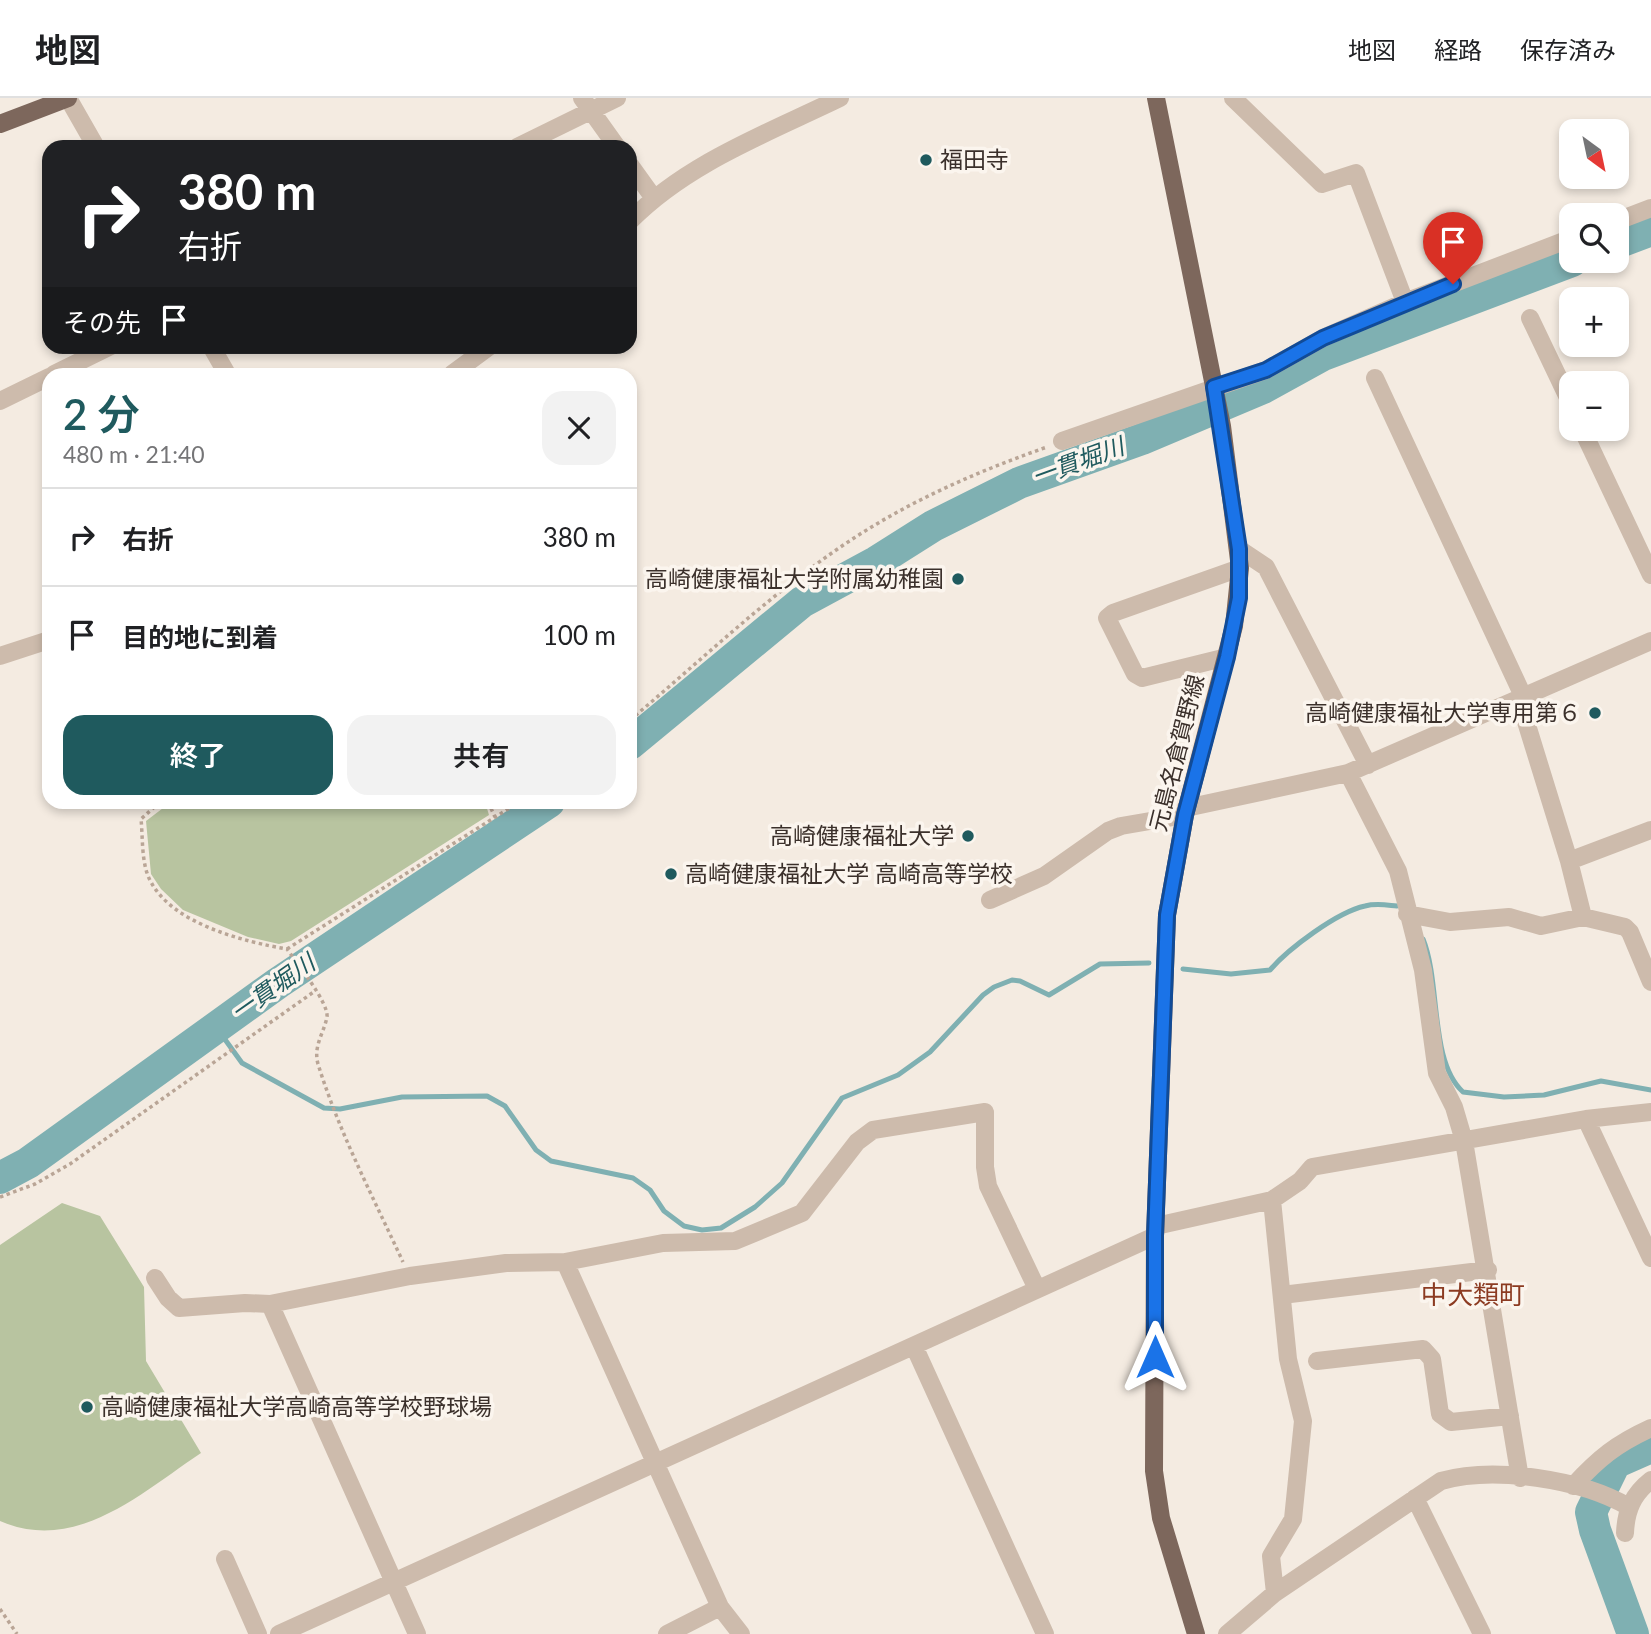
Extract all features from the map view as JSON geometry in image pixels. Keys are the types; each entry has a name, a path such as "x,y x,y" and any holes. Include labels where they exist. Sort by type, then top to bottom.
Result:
{"main road":[{"path":"0,124 68,98"},
{"name":"元島名倉賀野線","path":"1156,98 1222,426 1240,568 1239,598 1227,657 1185,811 1167,915 1156,1231 1154,1471 1161,1518 1196,1634"}],"street":[{"path":"68,98 92,140"},
{"path":"528,140 587,104 617,98"},
{"path":"637,214 653,197 704,164 840,98"},
{"path":"1233,98 1322,184 1356,173 1405,302"},
{"path":"587,104 612,140"},
{"path":"637,175 653,197"},
{"path":"1629,216 1651,208"},
{"path":"1062,441 1266,370 1323,338 1405,302 1559,243"},
{"path":"1530,318 1559,379"},
{"path":"67,368 95,354"},
{"path":"460,368 479,354"},
{"path":"1376,378 1521,697 1583,917"},
{"path":"0,401 42,380"},
{"path":"1588,441 1651,575"},
{"path":"1239,549 1266,568 1368,765"},
{"path":"1227,657 1142,678 1135,674 1107,618 1113,613 1240,568"},
{"path":"990,900 1044,876 1108,831 1348,773 1651,641"},
{"path":"0,656 42,642"},
{"path":"1348,773 1398,872 1423,970 1437,1073 1454,1107 1464,1141 1488,1270 1520,1478"},
{"path":"1569,861 1651,830"},
{"path":"1407,914 1450,922 1509,917 1541,926 1583,917 1625,928 1630,932 1651,982"},
{"path":"155,1278 167,1298 179,1308 270,1304 410,1276 506,1263 565,1262 663,1243 735,1241 802,1213 857,1142 873,1130 985,1112 985,1167 989,1186 1037,1289"},
{"path":"279,1634 914,1346 1156,1231 1272,1200 1300,1181 1312,1167 1586,1119 1651,1112"},
{"path":"1586,1119 1651,1258"},
{"path":"1272,1200 1288,1359 1303,1421 1293,1519 1271,1556 1275,1593"},
{"path":"565,1262 653,1465 720,1608 741,1634"},
{"path":"1282,1295 1488,1270"},
{"path":"270,1304 417,1634"},
{"path":"914,1346 1045,1634"},
{"path":"1317,1361 1423,1349 1432,1359 1440,1414 1451,1422 1510,1416"},
{"path":"1580,1489 1598,1458 1619,1442 1651,1428"},
{"path":"1227,1634 1275,1593 1441,1481 1465,1474 1520,1478 1580,1489 1623,1504"},
{"path":"1623,1504 1651,1480"},
{"path":"1415,1498 1482,1634"},
{"path":"1623,1504 1625,1533"},
{"path":"225,1559 258,1634"},
{"path":"667,1634 720,1608"}],"path":[{"path":"637,714 806,573 853,538 919,500 988,468 1062,441"},
{"path":"152,809 141,819 147,871 159,892 180,913 243,942 288,951 508,809"},
{"path":"491,809 495,817"},
{"path":"288,951 325,1002 328,1015 318,1040 317,1060 335,1111 410,1276"},
{"path":"0,1197 35,1184 70,1164 315,991"},
{"path":"0,1609 17,1634"}],"green space":[{"path":"162,809 487,809 489,815 291,941 279,944 248,937 183,910 161,889 151,874 146,821"},
{"name":"高崎健康福祉大学高崎高等学校野球場","path":"62,1203 100,1216 144,1287 146,1361 201,1453 131,1501 81,1525 55,1530 28,1529 0,1521 0,1245"}],"waterway":[{"name":"一貫堀川","path":"1629,238 1651,230"},
{"name":"一貫堀川","path":"637,738 802,602 876,562 933,526 1019,483 1142,439 1263,388 1323,355 1559,266"},
{"name":"一貫堀川","path":"0,1178 28,1163 278,983 539,809"},
{"path":"1183,969 1231,974 1270,970 1327,923 1369,905 1397,906"},
{"path":"1423,939 1432,977 1440,1042 1452,1078 1463,1092 1504,1097 1544,1095 1601,1081 1651,1090"},
{"path":"216,1027 242,1063 324,1108 340,1109 402,1097 487,1096 505,1106 536,1150 551,1161 633,1178 650,1190 664,1211 684,1226 702,1230 721,1228 755,1207 782,1183 842,1098 898,1075 930,1052 983,995 994,987 1012,980 1020,981 1049,995 1100,964 1149,963"},
{"path":"1633,1634 1591,1512 1615,1463 1651,1447"}],"place":[{"name":"福田寺","path":"926,160"},
{"name":"高崎健康福祉大学附属幼稚園","path":"958,579"},
{"name":"高崎健康福祉大学専用第６","path":"1595,713"},
{"name":"高崎健康福祉大学","path":"968,836"},
{"name":"高崎健康福祉大学 高崎高等学校","path":"671,874"},
{"name":"高崎健康福祉大学高崎高等学校野球場","path":"87,1407"}],"district":[{"name":"中大類町","path":"1473,1295"}],"route":[{"path":"1155,1357 1155,1236 1167,915 1172,874 1185,815 1227,657 1239,598 1240,568 1235,514 1214,387 1266,370 1323,338 1453,284"}]}
